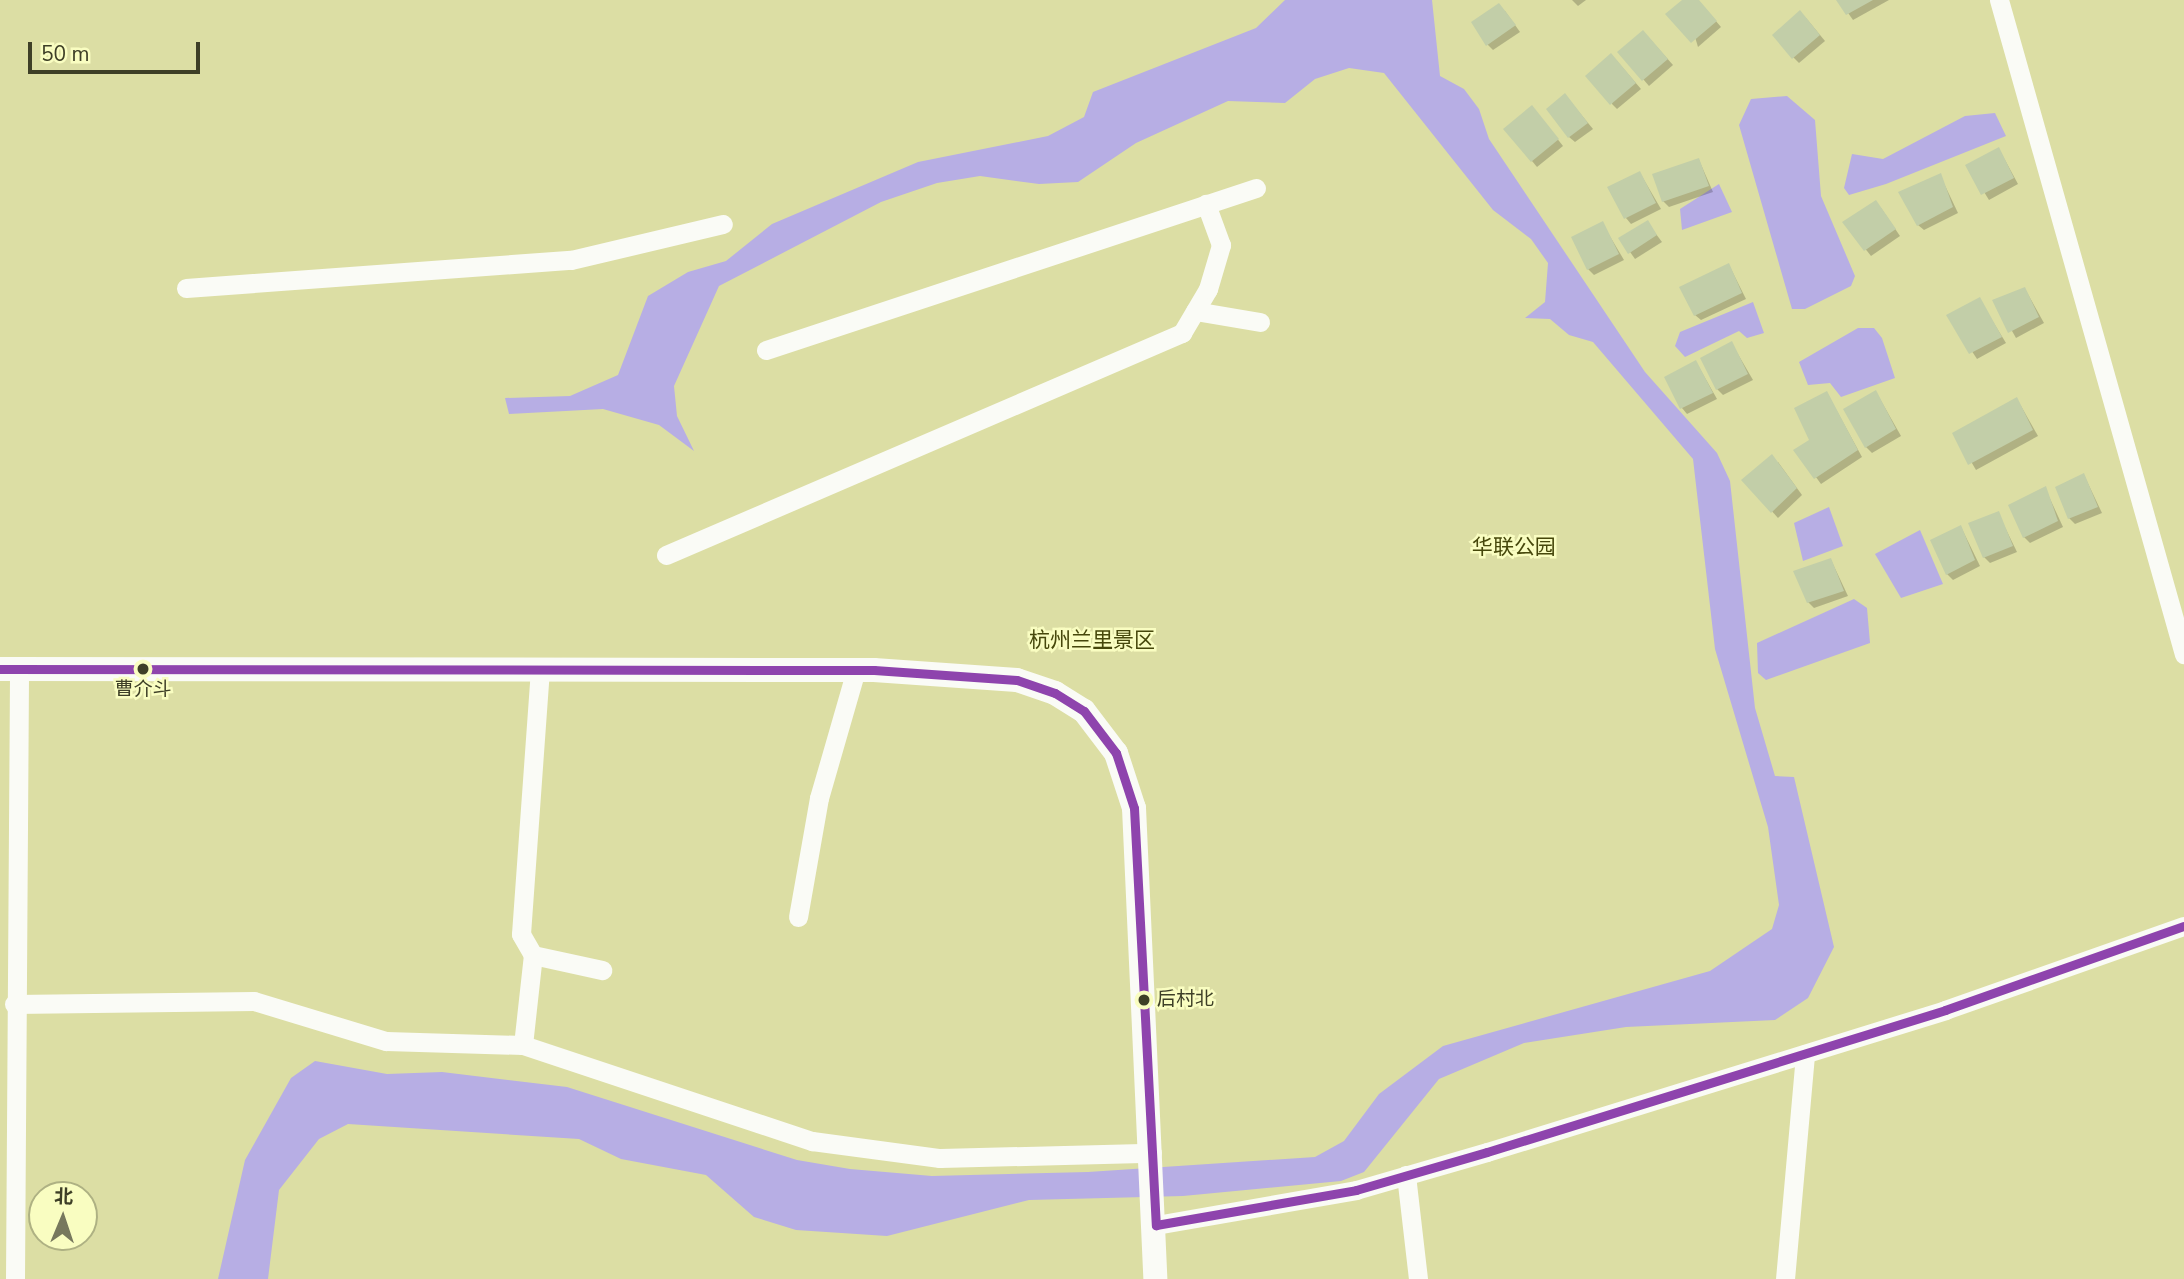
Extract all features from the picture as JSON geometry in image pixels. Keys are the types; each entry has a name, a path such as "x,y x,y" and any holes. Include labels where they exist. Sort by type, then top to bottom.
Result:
{"street":[{"path":"1999,0 2184,654"},
{"path":"765,350 1256,188"},
{"path":"666,555 1182,333 1195,311 1221,245 1206,204"},
{"path":"186,288 571,260 723,224"},
{"path":"1195,311 1260,322"},
{"path":"15,1279 15,1004 9,669 856,670 1017,680 1084,711 1116,753 1134,808 1156,1214 1154,1279"},
{"path":"523,1045 533,954 521,934 540,670"},
{"path":"798,917 819,798 856,670"},
{"path":"1156,1214 1406,1175 1805,1054 2184,926"},
{"path":"533,954 602,970"},
{"path":"15,1004 254,1001 386,1041 523,1045 812,1141 940,1158 1153,1153"},
{"path":"1785,1279 1805,1054"},
{"path":"1406,1175 1418,1279"}],"green space":[{"name":"杭州兰里景区","path":"0,0 2184,0 2184,1279 0,1279"}],"shaded area":[{"path":"1285,0 1432,0 1440,76 1464,89 1479,109 1489,139 1645,372 1717,453 1730,481 1755,708 1775,776 1794,777 1834,947 1808,998 1775,1020 1626,1027 1524,1043 1439,1079 1364,1172 1341,1181 1183,1196 1029,1200 887,1236 796,1230 754,1217 706,1175 621,1159 579,1139 348,1124 319,1139 279,1190 268,1279 218,1279 245,1160 291,1078 315,1061 387,1074 442,1072 567,1087 797,1160 850,1169 932,1176 1088,1172 1315,1157 1344,1141 1379,1094 1443,1046 1710,971 1772,929 1779,905 1768,827 1715,649 1693,459 1593,342 1569,335 1550,319 1525,318 1545,302 1548,263 1531,239 1493,210 1384,73 1349,68 1315,79 1285,103 1228,101 1136,143 1078,182 1039,184 980,176 937,183 881,202 719,286 674,386 677,416 694,451 659,425 603,409 509,414 505,398 570,396 618,375 648,296 688,272 726,261 772,224 918,162 1048,136 1084,117 1093,92 1256,28"},
{"path":"1787,96 1815,120 1821,196 1855,276 1851,286 1805,309 1792,309 1739,125 1751,99"},
{"path":"1995,113 2006,136 1886,184 1849,195 1844,188 1852,154 1883,159 1965,116"},
{"path":"1719,184 1732,212 1682,230 1680,209"},
{"path":"1753,302 1764,333 1747,338 1739,331 1685,357 1675,346 1680,332"},
{"path":"1858,328 1874,328 1882,338 1895,378 1841,397 1830,383 1808,385 1799,362"},
{"path":"1829,507 1843,546 1803,561 1794,523"},
{"path":"1920,530 1943,584 1901,598 1875,554"},
{"path":"1854,599 1867,608 1870,643 1766,680 1758,673 1757,643"}],"building":[{"path":"1682,0 1699,0 1717,21 1691,43 1665,14"},
{"path":"1836,0 1873,0 1846,15"},
{"path":"1499,3 1516,25 1486,46 1471,22"},
{"path":"1800,10 1820,35 1792,59 1772,35"},
{"path":"1643,30 1668,59 1642,81 1617,52"},
{"path":"1611,53 1636,83 1610,105 1585,76"},
{"path":"1565,93 1588,123 1568,138 1546,109"},
{"path":"1532,105 1559,139 1531,162 1503,129"},
{"path":"1999,147 2014,178 1981,195 1965,165"},
{"path":"1699,158 1709,186 1662,202 1652,174"},
{"path":"1640,171 1656,203 1624,219 1607,187"},
{"path":"1941,173 1953,207 1917,226 1898,192"},
{"path":"1876,200 1896,229 1864,251 1842,222"},
{"path":"1648,220 1657,235 1628,254 1618,238"},
{"path":"1603,221 1619,254 1587,270 1571,237"},
{"path":"1729,263 1742,293 1694,316 1679,287"},
{"path":"2025,287 2039,317 2008,333 1992,300"},
{"path":"1980,297 2002,337 1969,354 1946,315"},
{"path":"1732,341 1748,374 1716,390 1700,358"},
{"path":"1696,360 1713,393 1680,409 1664,377"},
{"path":"1876,390 1896,429 1865,448 1843,409"},
{"path":"1827,391 1858,450 1814,479 1793,450 1809,440 1794,408"},
{"path":"2017,397 2033,430 1968,465 1952,433"},
{"path":"1772,454 1797,488 1771,513 1741,480"},
{"path":"2084,473 2098,507 2068,519 2055,487"},
{"path":"2046,486 2058,521 2023,538 2008,505"},
{"path":"1999,511 2013,546 1983,558 1968,523"},
{"path":"1961,525 1975,560 1946,575 1930,540"},
{"path":"1831,558 1844,591 1807,603 1793,571"}],"transit line":[{"path":"0,669 874,670 1017,680 1055,693 1084,711 1116,753 1134,808 1156,1225"},
{"path":"1156,1225 1356,1190 1487,1152 1945,1010 2184,926"}],"place":[{"name":"曹介斗","path":"143,669"},
{"name":"后村北","path":"1144,1000"}],"park label":[{"name":"华联公园","path":"1514,547"}]}
